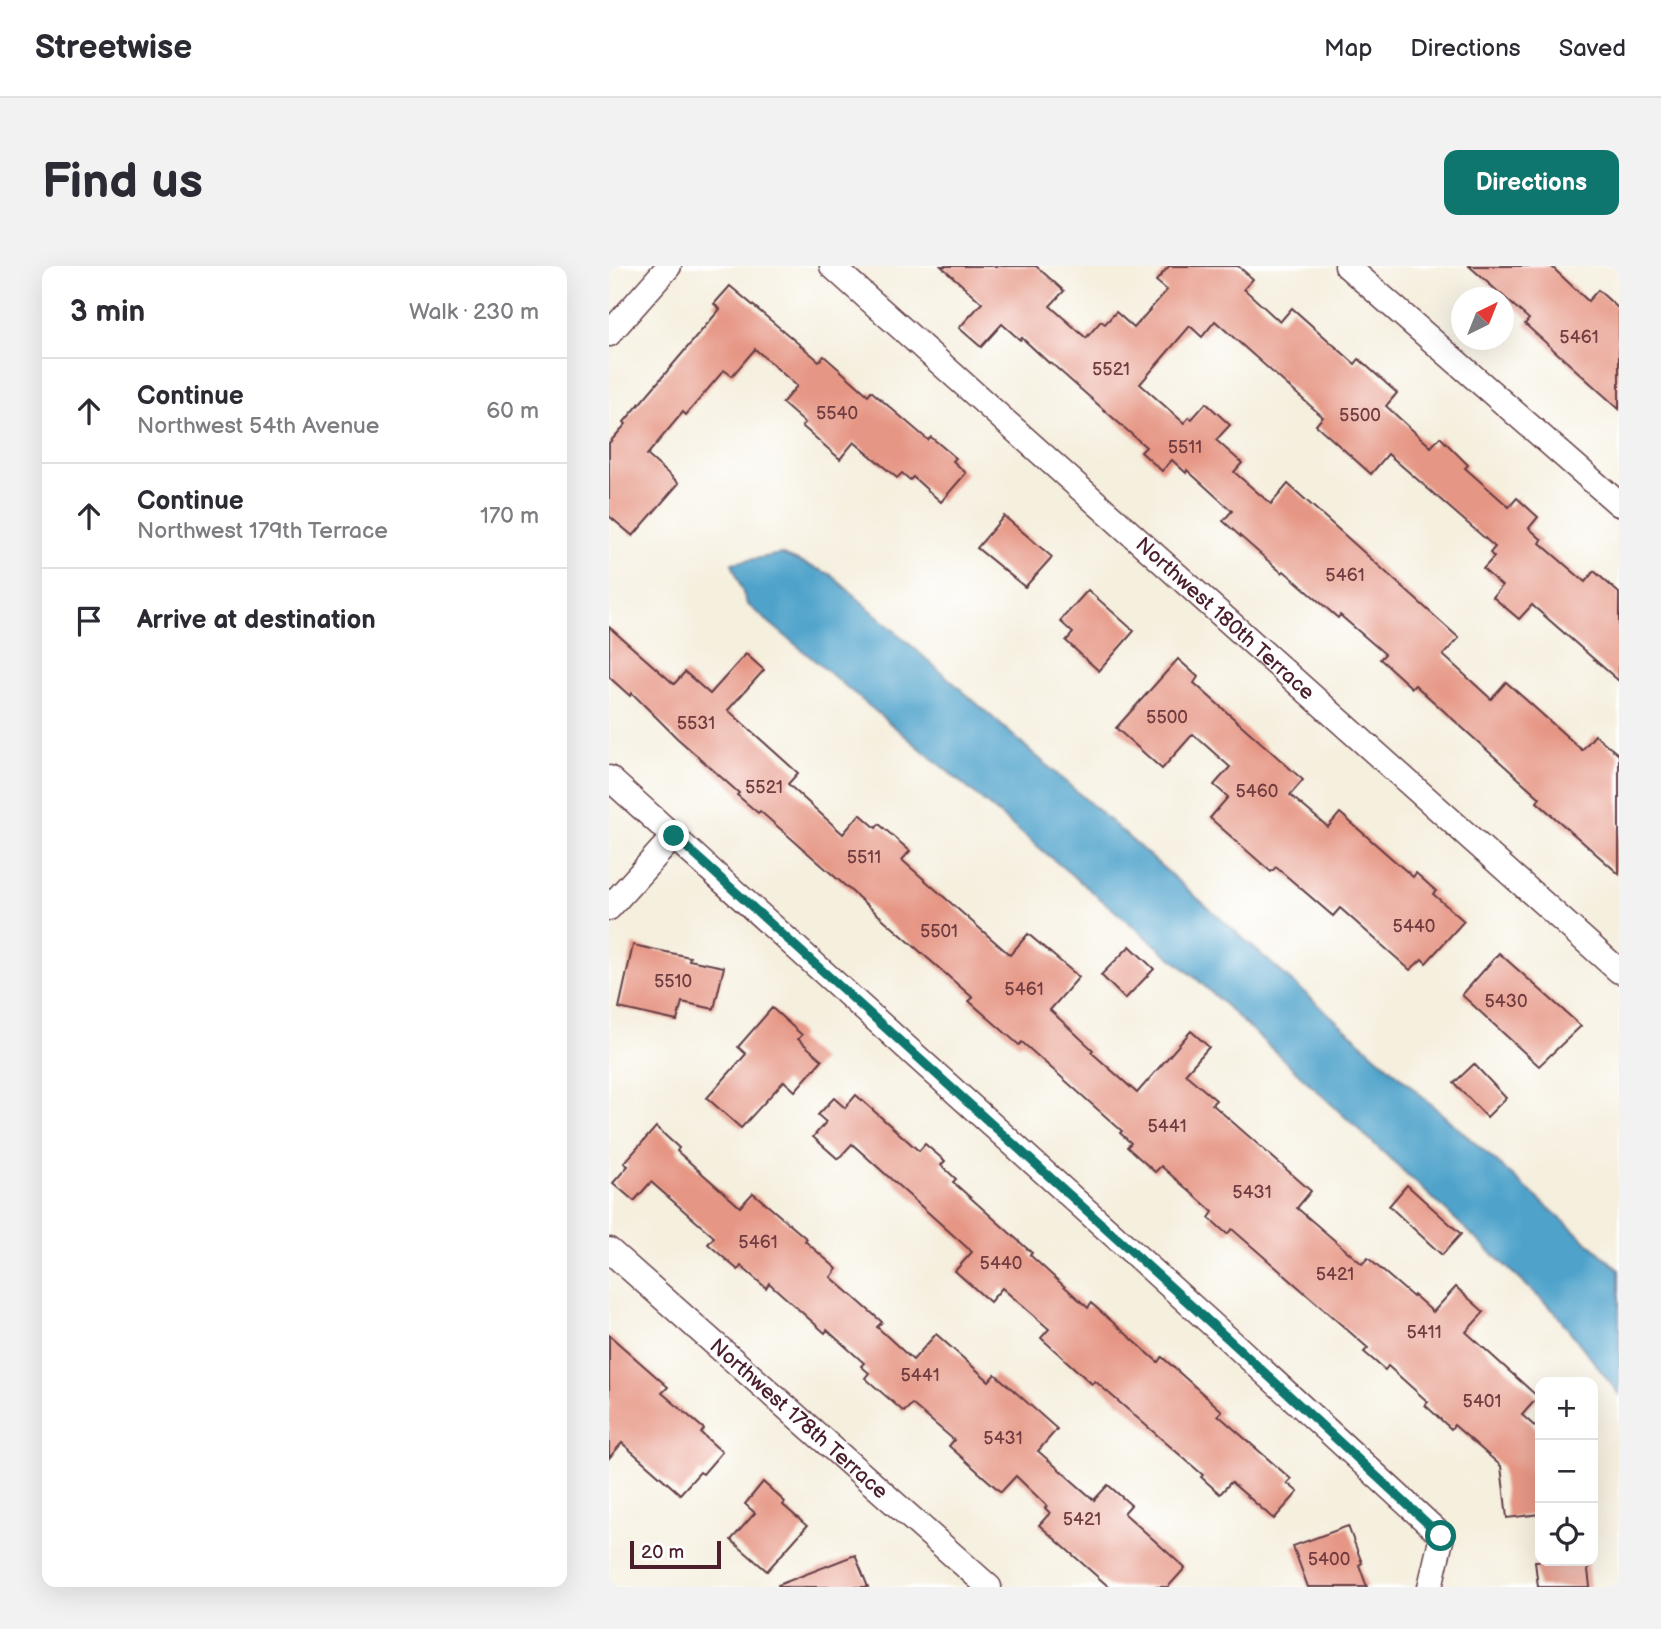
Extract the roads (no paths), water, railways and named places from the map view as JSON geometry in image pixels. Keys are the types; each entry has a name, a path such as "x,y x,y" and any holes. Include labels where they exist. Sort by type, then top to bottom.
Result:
{"street":[{"path":"609,334 669,266"},
{"name":"Northwest 180th Terrace","path":"832,266 1619,971"},
{"path":"1347,266 1619,504"},
{"path":"609,778 1236,1346 1441,1536 1430,1587"},
{"path":"609,908 674,836"},
{"name":"Northwest 178th Terrace","path":"609,1250 988,1587"}],"water":[{"path":"781,554 830,574 1619,1270 1619,1394 1555,1312 1199,981 747,604 732,563"}]}
